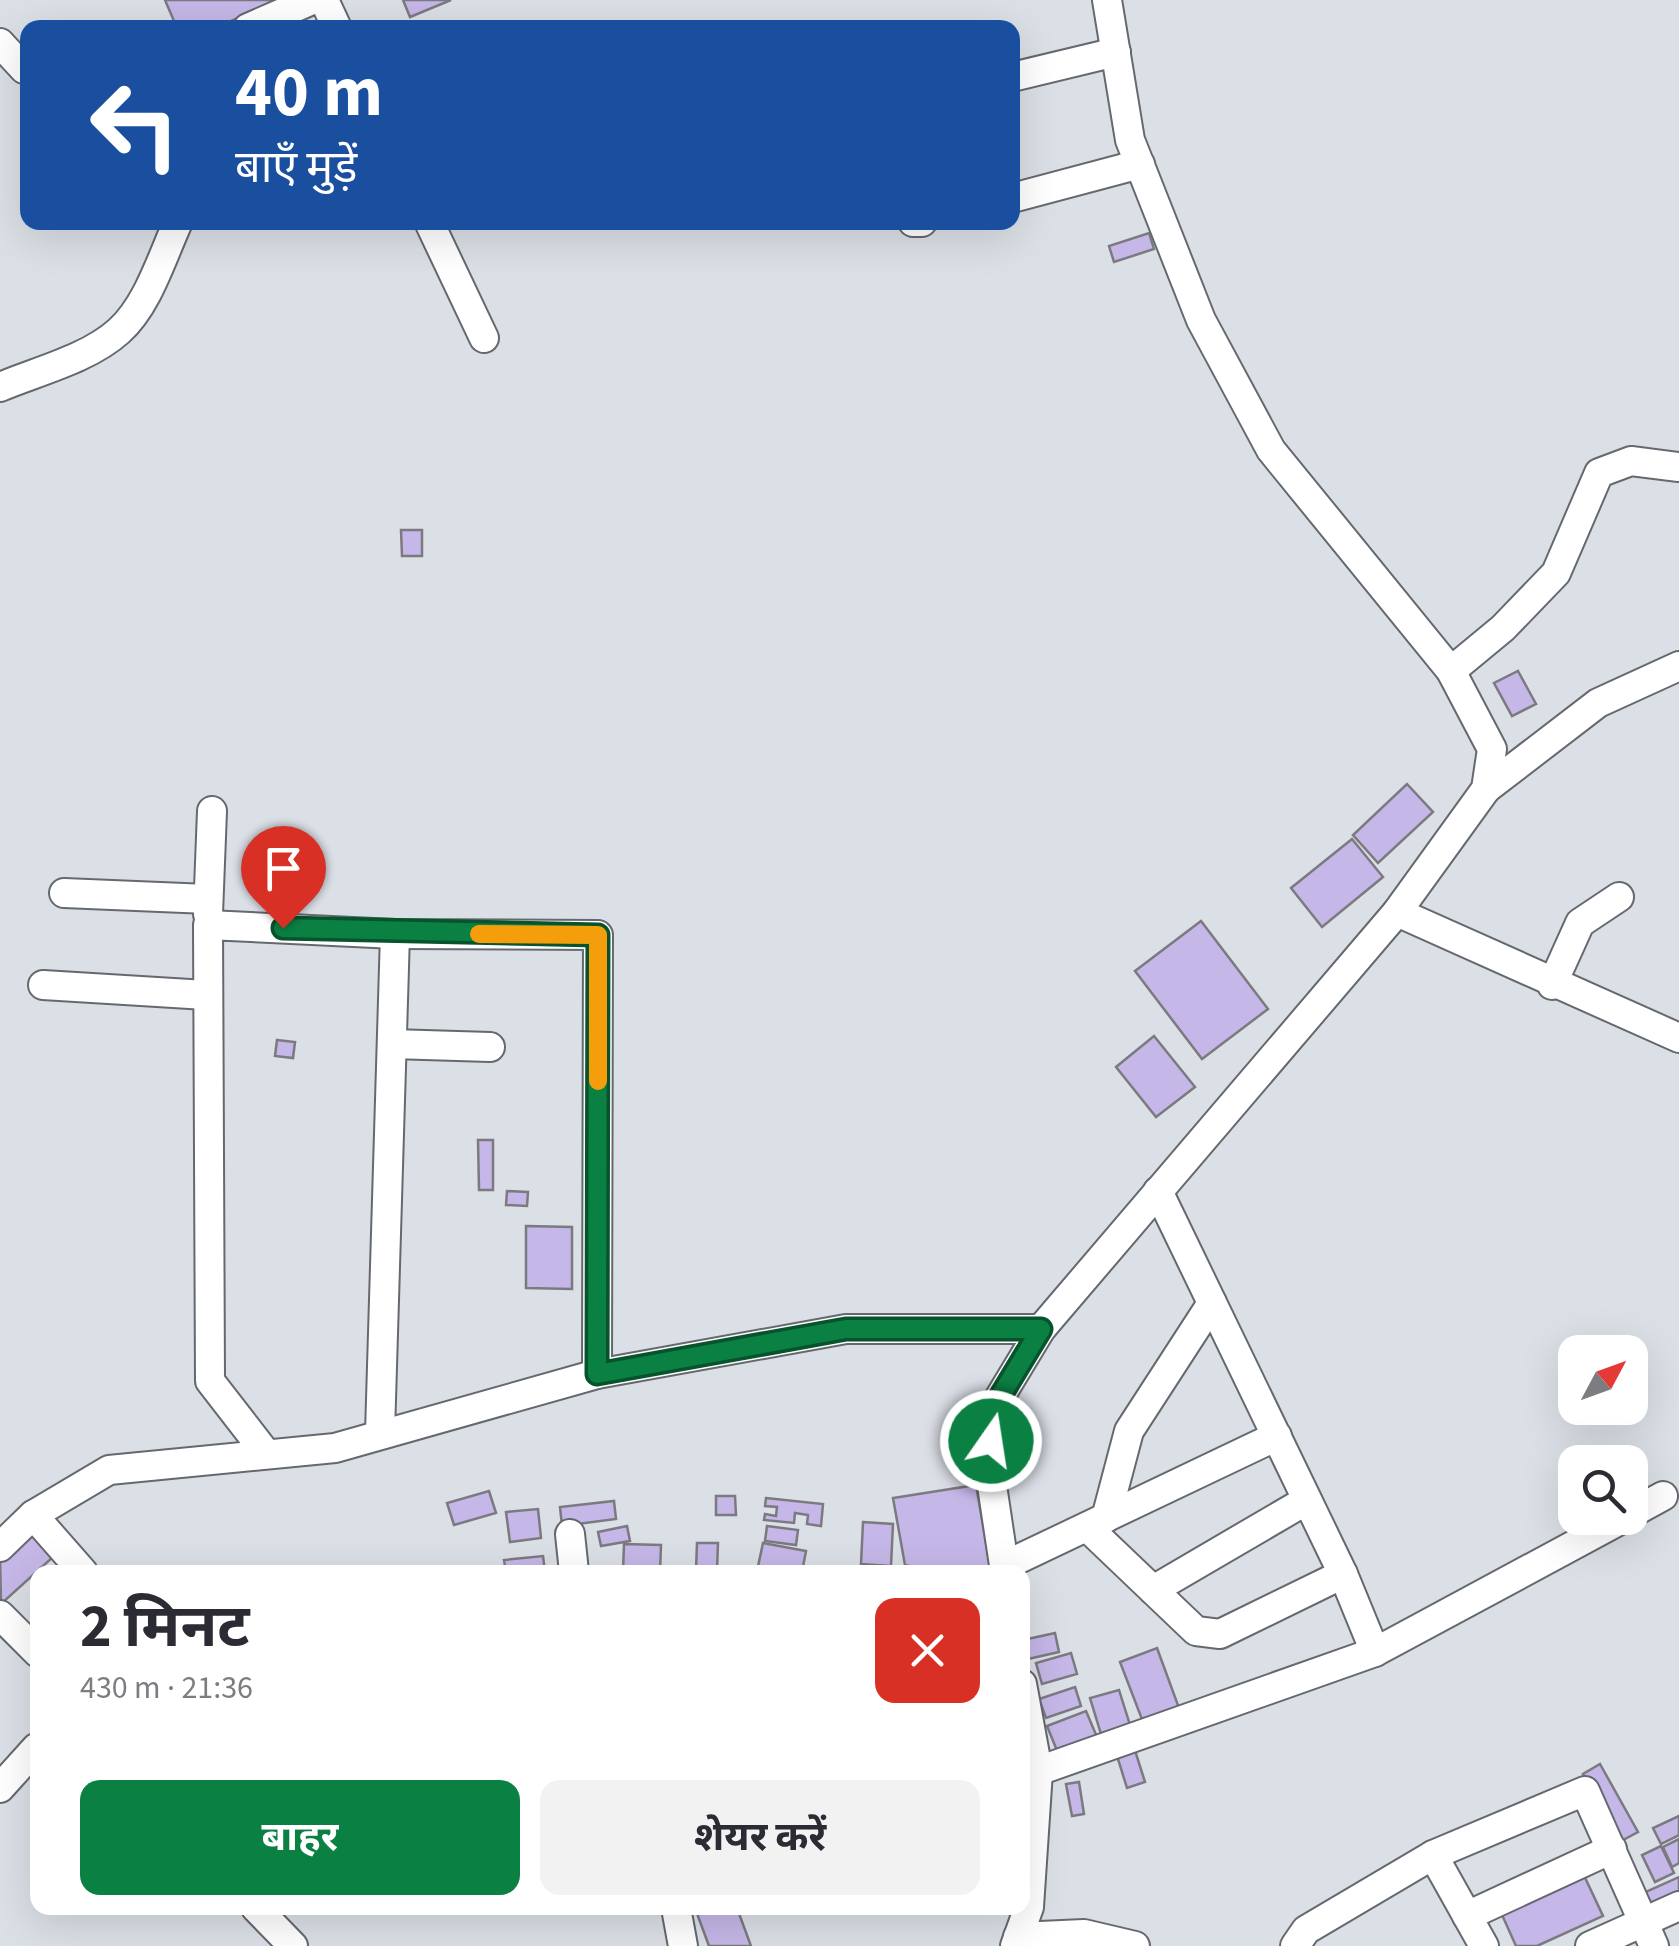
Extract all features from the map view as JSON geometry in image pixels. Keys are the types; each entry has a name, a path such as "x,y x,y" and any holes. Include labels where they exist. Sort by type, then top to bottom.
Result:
{"street":[{"path":"266,20 312,0"},
{"path":"1107,0 1130,140 1201,320 1271,450 1451,671 1492,748 1486,789"},
{"path":"0,43 20,65"},
{"path":"1020,75 1116,52"},
{"path":"1020,196 1140,164"},
{"path":"0,388 98,346 122,330 139,305 174,230"},
{"path":"433,230 484,338"},
{"path":"1451,671 1503,628 1556,573 1599,473 1632,461 1679,467"},
{"path":"1004,1565 990,1472 992,1410 1041,1329 1398,912 1486,789 1598,703 1679,666"},
{"path":"212,811 206,995 210,1381 265,1452"},
{"path":"64,894 395,934 598,935 597,1374"},
{"path":"1552,985 1580,923 1618,897"},
{"path":"1398,912 1552,985 1679,1038"},
{"path":"380,1433 395,934"},
{"path":"43,985 206,995"},
{"path":"392,1044 490,1047"},
{"path":"1158,1191 1344,1574 1376,1652"},
{"path":"1097,1522 1129,1431 1212,1303"},
{"path":"0,1547 33,1516 109,1470 335,1448 597,1374 846,1329 1041,1329"},
{"path":"1013,1565 1277,1436"},
{"path":"1648,1504 1663,1496"},
{"path":"1153,1590 1308,1500"},
{"path":"33,1516 76,1565"},
{"path":"1097,1522 1153,1590 1196,1631 1220,1634 1344,1574"},
{"path":"570,1534 573,1565"},
{"path":"1038,1771 1376,1652 1592,1535"},
{"path":"0,1615 30,1645"},
{"path":"1030,1728 1038,1771 1030,1893"},
{"path":"0,1788 30,1755"},
{"path":"1295,1946 1306,1930 1433,1854 1580,1791 1588,1795 1648,1934"},
{"path":"1467,1916 1612,1849"},
{"path":"1433,1854 1484,1946"},
{"path":"1590,1946 1648,1934 1679,1906"},
{"path":"263,1915 293,1946"},
{"path":"677,1915 683,1946"},
{"path":"1026,1915 1016,1941 1084,1934 1135,1946"}],"building":[{"path":"165,0 279,0 233,20 174,20"},
{"path":"403,0 451,0 410,17"},
{"path":"1149,233 1154,249 1114,262 1109,246"},
{"path":"401,530 422,530 422,556 402,556"},
{"path":"1518,671 1536,704 1512,716 1494,683"},
{"path":"1407,784 1433,812 1378,863 1353,835"},
{"path":"1352,839 1383,877 1322,927 1291,888"},
{"path":"1201,921 1268,1009 1202,1059 1135,971"},
{"path":"1154,1036 1195,1087 1156,1117 1116,1067"},
{"path":"277,1040 295,1042 293,1058 275,1056"},
{"path":"478,1140 493,1140 493,1190 479,1190"},
{"path":"507,1191 528,1192 527,1206 506,1205"},
{"path":"526,1226 572,1227 572,1289 526,1288"},
{"path":"976,1485 990,1565 905,1565 893,1498"},
{"path":"489,1491 496,1513 454,1525 447,1503"},
{"path":"716,1496 735,1496 736,1515 716,1515"},
{"path":"766,1498 823,1504 821,1526 807,1524 808,1515 795,1513 794,1523 764,1520 765,1514 776,1516 777,1507 765,1506"},
{"path":"614,1501 616,1519 562,1526 560,1507"},
{"path":"538,1509 541,1538 510,1542 506,1512"},
{"path":"863,1522 893,1524 891,1565 861,1564"},
{"path":"627,1526 630,1541 601,1546 598,1532"},
{"path":"767,1526 798,1530 796,1545 765,1541"},
{"path":"27,1530 53,1557 44,1565 30,1565 30,1578 1,1604 0,1555"},
{"path":"697,1543 718,1543 717,1565 696,1565"},
{"path":"763,1543 806,1551 803,1565 758,1565"},
{"path":"624,1544 661,1545 660,1565 623,1565"},
{"path":"543,1556 544,1565 505,1565 504,1560"},
{"path":"1055,1633 1059,1652 1030,1659 1030,1638"},
{"path":"1157,1648 1179,1708 1143,1722 1120,1662"},
{"path":"1071,1653 1077,1674 1042,1684 1036,1663"},
{"path":"1075,1687 1081,1706 1046,1718 1039,1699"},
{"path":"1119,1690 1130,1725 1101,1734 1090,1698"},
{"path":"1086,1711 1097,1737 1058,1753 1047,1726"},
{"path":"1132,1741 1145,1782 1127,1788 1114,1746"},
{"path":"1600,1764 1638,1832 1621,1841 1583,1774"},
{"path":"1079,1782 1084,1814 1072,1816 1066,1784"},
{"path":"1679,1816 1679,1835 1661,1844 1653,1828"},
{"path":"1679,1839 1679,1863 1672,1867 1663,1847"},
{"path":"1661,1846 1674,1873 1655,1882 1642,1855"},
{"path":"1581,1869 1603,1916 1537,1946 1516,1946 1498,1906"},
{"path":"1679,1877 1679,1903 1651,1915 1641,1894"},
{"path":"698,1915 740,1915 751,1946 709,1946"}],"slow traffic":[{"path":"479,934 598,935 598,1081"}],"route":[{"path":"283,928 395,934 598,935 597,1374 846,1329 1041,1329 992,1410 991,1441"}]}
